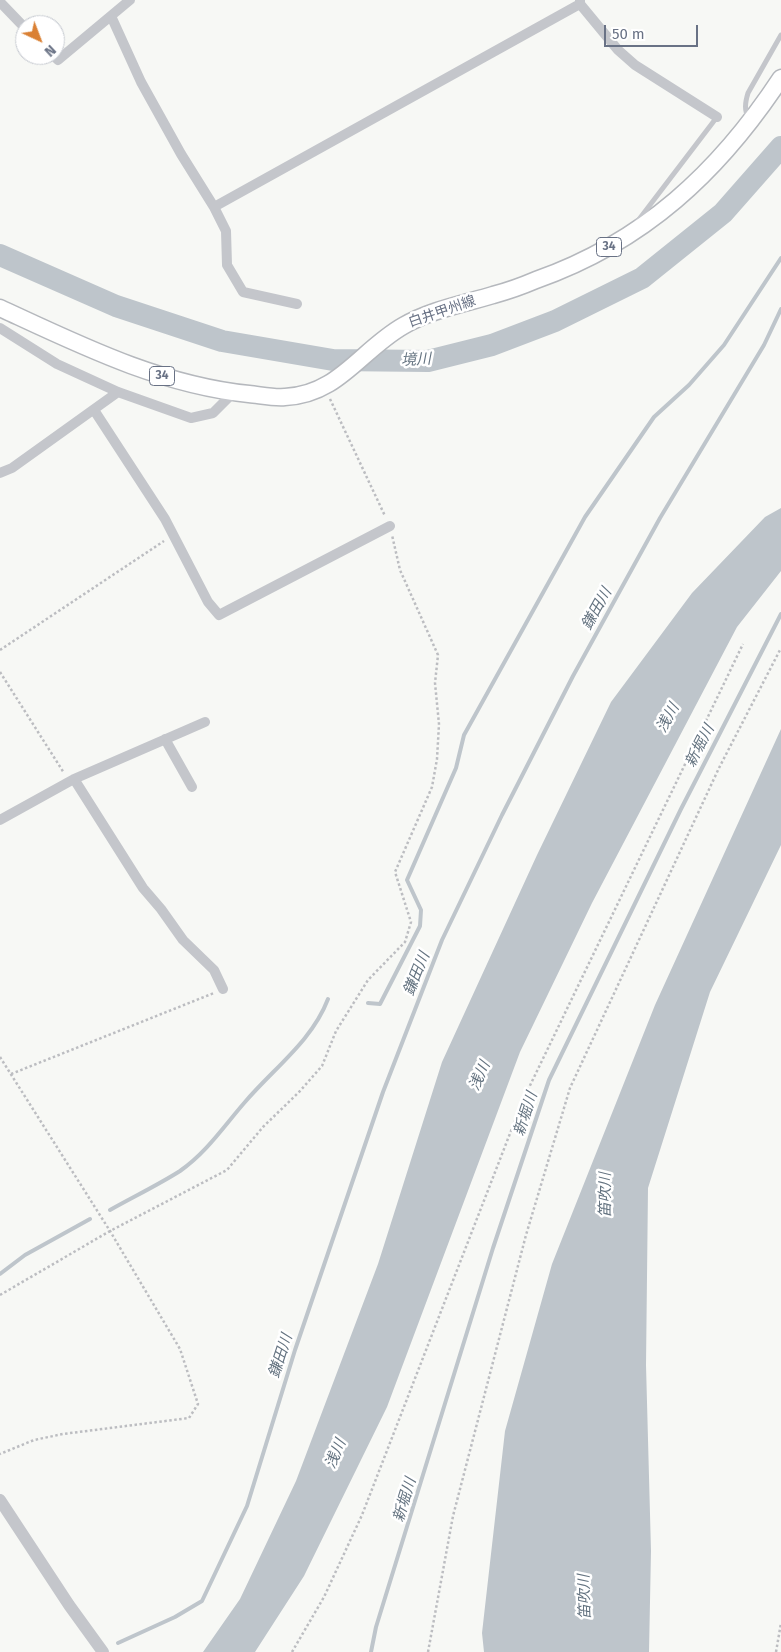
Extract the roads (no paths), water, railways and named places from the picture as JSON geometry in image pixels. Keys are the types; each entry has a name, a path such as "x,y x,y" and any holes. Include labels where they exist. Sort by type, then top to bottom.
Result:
{"main road":[{"name":"白井甲州線","path":"0,308 107,358 158,375 233,393 284,398 307,394 327,386 384,338 404,325 431,313 495,295 583,262 656,217 682,196 731,147 751,122 781,78"}],"street":[{"path":"65,54 130,0"},
{"path":"0,2 15,18"},
{"path":"214,207 580,2 618,50 635,65 716,117"},
{"path":"111,16 141,82 226,231 227,265 243,292 269,300 297,304"},
{"path":"0,328 57,364 118,392 191,418 213,413 233,393"},
{"path":"0,473 12,468 118,392"},
{"path":"94,410 174,535 208,602 219,615 390,526"},
{"path":"0,820 74,779 205,722"},
{"path":"165,739 192,787"},
{"path":"74,779 142,888 161,909 182,940 214,970 223,989"},
{"path":"0,1500 64,1598 103,1652"}],"lane":[{"path":"751,122 746,113 745,102 748,93 781,35"},
{"path":"624,238 716,117"}],"water":[{"name":"浅川","path":"781,508 781,571 737,627 592,903 520,1052 387,1407 304,1576 255,1652 203,1652 240,1599 296,1481 378,1264 442,1062 537,855 611,702 692,593 765,517"},
{"name":"笛吹川","path":"781,729 781,845 710,992 648,1188 646,1365 651,1551 649,1652 484,1652 482,1633 505,1431 552,1264 655,1005"}],"waterway":[{"name":"境川","path":"0,255 116,306 222,341 333,360 428,361 492,345 555,321 642,278 723,213 781,147"},
{"path":"368,1003 380,1004 420,926 421,910 407,880 456,768 464,735 585,517 654,417 689,385 724,345 781,258"},
{"name":"鎌田川","path":"118,1643 175,1617 202,1601 247,1506 295,1350 383,1092 442,940 502,815 573,676 660,518 764,345 781,309"},
{"name":"新堀川","path":"371,1652 376,1627 493,1248 549,1080 681,809 781,614"},
{"path":"110,1210 172,1176 199,1156 237,1111 302,1041 321,1014 328,999"},
{"path":"0,1274 25,1255 90,1219"}]}
